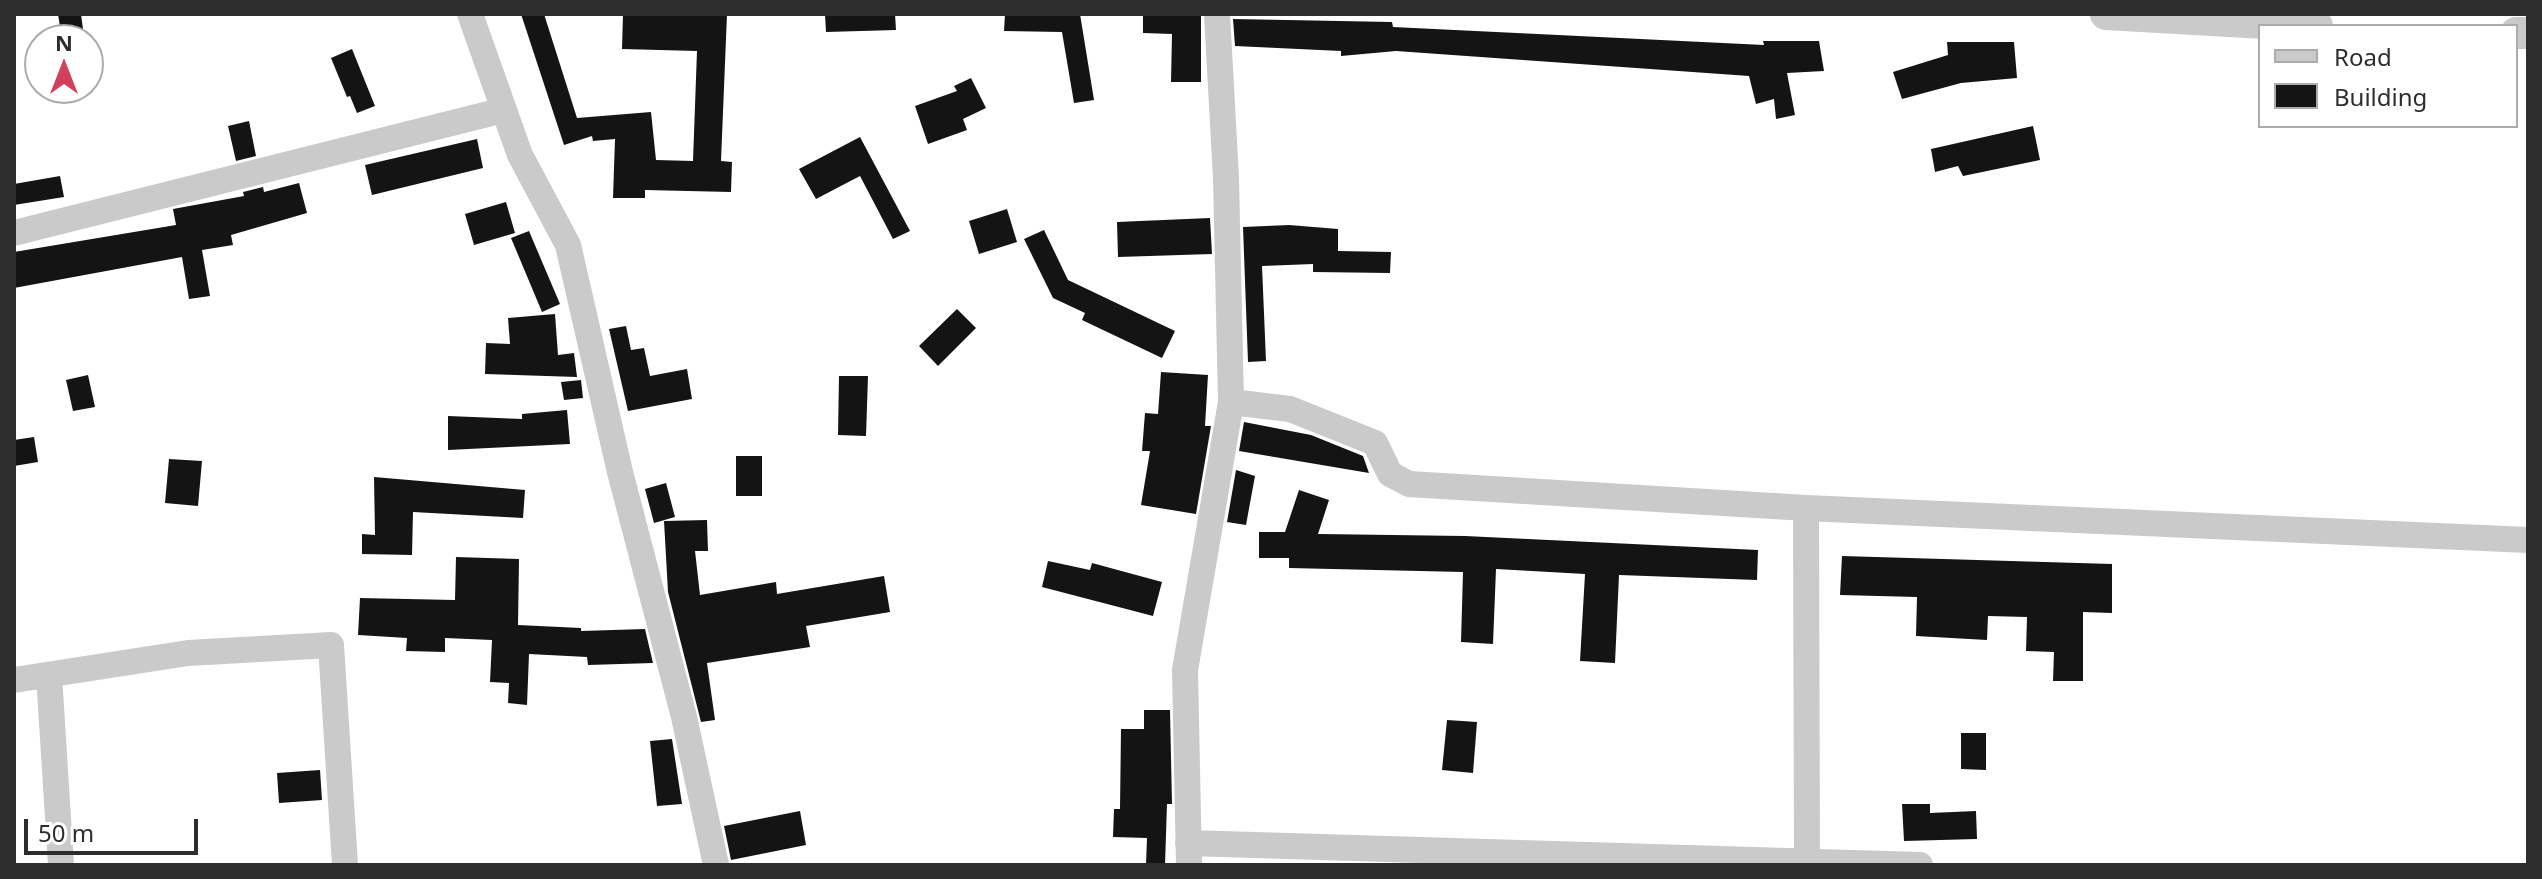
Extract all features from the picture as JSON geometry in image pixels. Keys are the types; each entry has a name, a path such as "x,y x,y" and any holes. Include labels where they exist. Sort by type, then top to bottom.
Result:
{"street":[{"path":"470,14 520,155 568,245 620,472 684,717 716,865"},
{"path":"1217,14 1226,178 1231,402 1185,670 1188,854 1920,865"},
{"path":"2106,14 2282,24"},
{"path":"14,233 504,110"},
{"path":"1231,402 1290,409 1375,443 1390,474 1409,484 1806,508 2528,540"},
{"path":"1806,508 1807,862"},
{"path":"14,680 188,653 331,645 345,865"},
{"path":"49,675 61,865"}],"building":[{"path":"58,14 81,14 82,24 60,24"},
{"path":"521,14 544,14 577,118 651,112 656,160 693,161 697,51 622,49 623,14 727,14 721,161 732,162 731,192 645,190 645,198 613,198 615,139 593,141 592,136 564,145"},
{"path":"825,14 895,14 896,30 826,32"},
{"path":"1005,14 1080,14 1094,100 1074,103 1062,32 1004,31"},
{"path":"1143,14 1201,14 1201,82 1171,82 1172,34 1143,33"},
{"path":"1233,19 1392,22 1393,27 1764,45 1763,41 1819,41 1824,71 1787,73 1795,115 1776,119 1774,99 1756,104 1749,76 1396,51 1341,56 1341,51 1235,46"},
{"path":"1947,42 2014,42 2017,78 1961,83 1902,99 1893,72 1948,55"},
{"path":"352,49 375,106 357,113 331,58"},
{"path":"971,78 986,108 963,119 967,130 928,144 915,106 957,91 954,86"},
{"path":"249,121 256,156 236,161 228,126"},
{"path":"2033,126 2040,160 1963,176 1958,166 1935,172 1931,149"},
{"path":"860,137 910,231 893,239 860,176 816,199 799,169"},
{"path":"477,139 483,168 372,195 365,165"},
{"path":"60,176 64,197 14,205 14,184"},
{"path":"299,183 307,213 231,235 233,245 202,250 210,296 189,299 182,257 14,288 14,252 176,225 173,209 244,196 243,192 263,187 264,192"},
{"path":"506,202 515,233 474,245 465,214"},
{"path":"1007,209 1017,242 979,254 969,221"},
{"path":"1210,218 1212,254 1118,257 1117,222"},
{"path":"1289,225 1338,229 1338,251 1391,252 1390,273 1313,272 1313,264 1262,266 1266,361 1248,362 1243,227"},
{"path":"1044,230 1068,280 1175,331 1162,358 1082,320 1085,313 1053,298 1024,239"},
{"path":"529,231 560,304 542,312 511,238"},
{"path":"957,309 976,328 938,366 919,346"},
{"path":"555,314 558,355 574,353 577,377 485,374 486,343 510,344 508,318"},
{"path":"626,326 631,350 644,348 650,376 687,369 692,399 628,411 609,329"},
{"path":"1161,372 1208,375 1205,426 1211,426 1196,514 1141,505 1150,451 1142,451 1145,413 1158,414"},
{"path":"88,375 95,407 73,411 66,380"},
{"path":"839,376 868,376 866,436 838,435"},
{"path":"581,380 583,398 564,400 561,382"},
{"path":"567,410 570,444 448,450 448,416 522,419 522,414"},
{"path":"1244,422 1311,435 1363,456 1369,473 1239,451"},
{"path":"34,437 38,462 14,466 14,440"},
{"path":"736,456 762,456 762,496 736,496"},
{"path":"169,459 202,461 198,506 165,503"},
{"path":"1236,470 1255,476 1246,525 1227,522"},
{"path":"374,477 525,490 523,518 413,512 412,555 362,554 362,534 375,535"},
{"path":"666,483 675,517 654,523 645,489"},
{"path":"1299,490 1329,500 1318,534 1465,536 1758,550 1757,580 1619,575 1615,663 1580,661 1585,574 1496,569 1493,644 1461,642 1463,572 1289,568 1289,558 1259,558 1259,532 1285,532"},
{"path":"707,520 708,551 695,551 700,595 776,582 777,594 884,576 890,612 806,626 810,647 707,663 715,720 701,722 668,592 664,521"},
{"path":"1842,556 2112,564 2112,613 2083,612 2083,681 2053,681 2054,652 2026,651 2027,617 1988,616 1987,640 1916,636 1917,597 1840,595"},
{"path":"456,557 519,559 518,625 581,628 581,631 645,629 653,663 588,665 587,657 529,654 527,705 508,703 509,683 490,682 492,640 445,638 445,652 406,651 407,638 358,635 360,598 455,600"},
{"path":"1048,561 1090,570 1092,563 1162,582 1153,616 1042,587"},
{"path":"1144,710 1170,710 1172,804 1167,804 1165,865 1146,865 1147,838 1113,837 1114,809 1120,809 1121,729 1144,729"},
{"path":"1447,720 1477,722 1473,773 1442,770"},
{"path":"1961,733 1986,733 1986,770 1961,769"},
{"path":"672,739 682,804 657,806 650,741"},
{"path":"320,770 322,800 279,803 277,773"},
{"path":"1902,804 1930,804 1930,813 1976,811 1977,839 1904,841"},
{"path":"800,811 806,845 731,860 724,826"}]}
